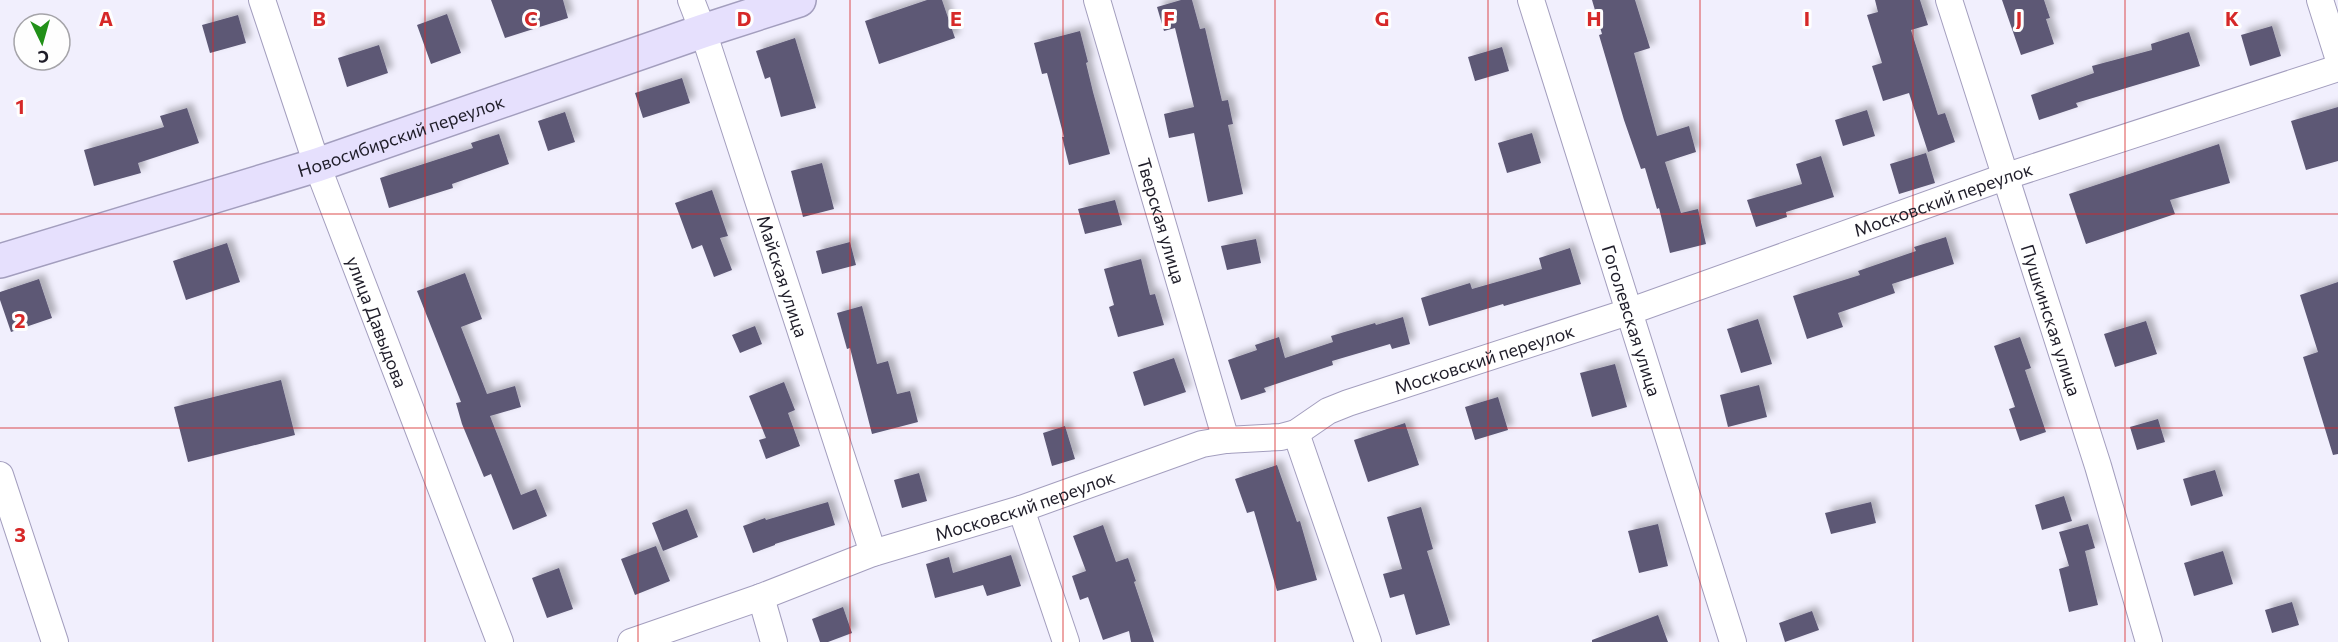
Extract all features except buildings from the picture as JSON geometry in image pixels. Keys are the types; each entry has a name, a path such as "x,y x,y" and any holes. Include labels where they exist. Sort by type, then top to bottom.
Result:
{"street":[{"name":"улица Давыдова","path":"262,0 317,165 500,642"},
{"name":"Майская улица","path":"691,0 873,553"},
{"name":"Новосибирский переулок","path":"0,261 317,165 799,0"},
{"name":"Тверская улица","path":"1096,0 1226,440"},
{"name":"Гоголевская улица","path":"1531,0 1733,642"},
{"name":"Пушкинская улица","path":"1949,0 2098,466 2148,642"},
{"path":"2320,0 2338,57"},
{"name":"Московский переулок","path":"632,642 761,597 873,553 1021,509 1202,444 1296,434 1328,411 1348,403 1628,312 2007,176 2338,68"},
{"path":"1296,434 1368,642"},
{"path":"0,475 55,642"},
{"path":"1021,509 1066,642"},
{"path":"761,597 774,642"}]}
